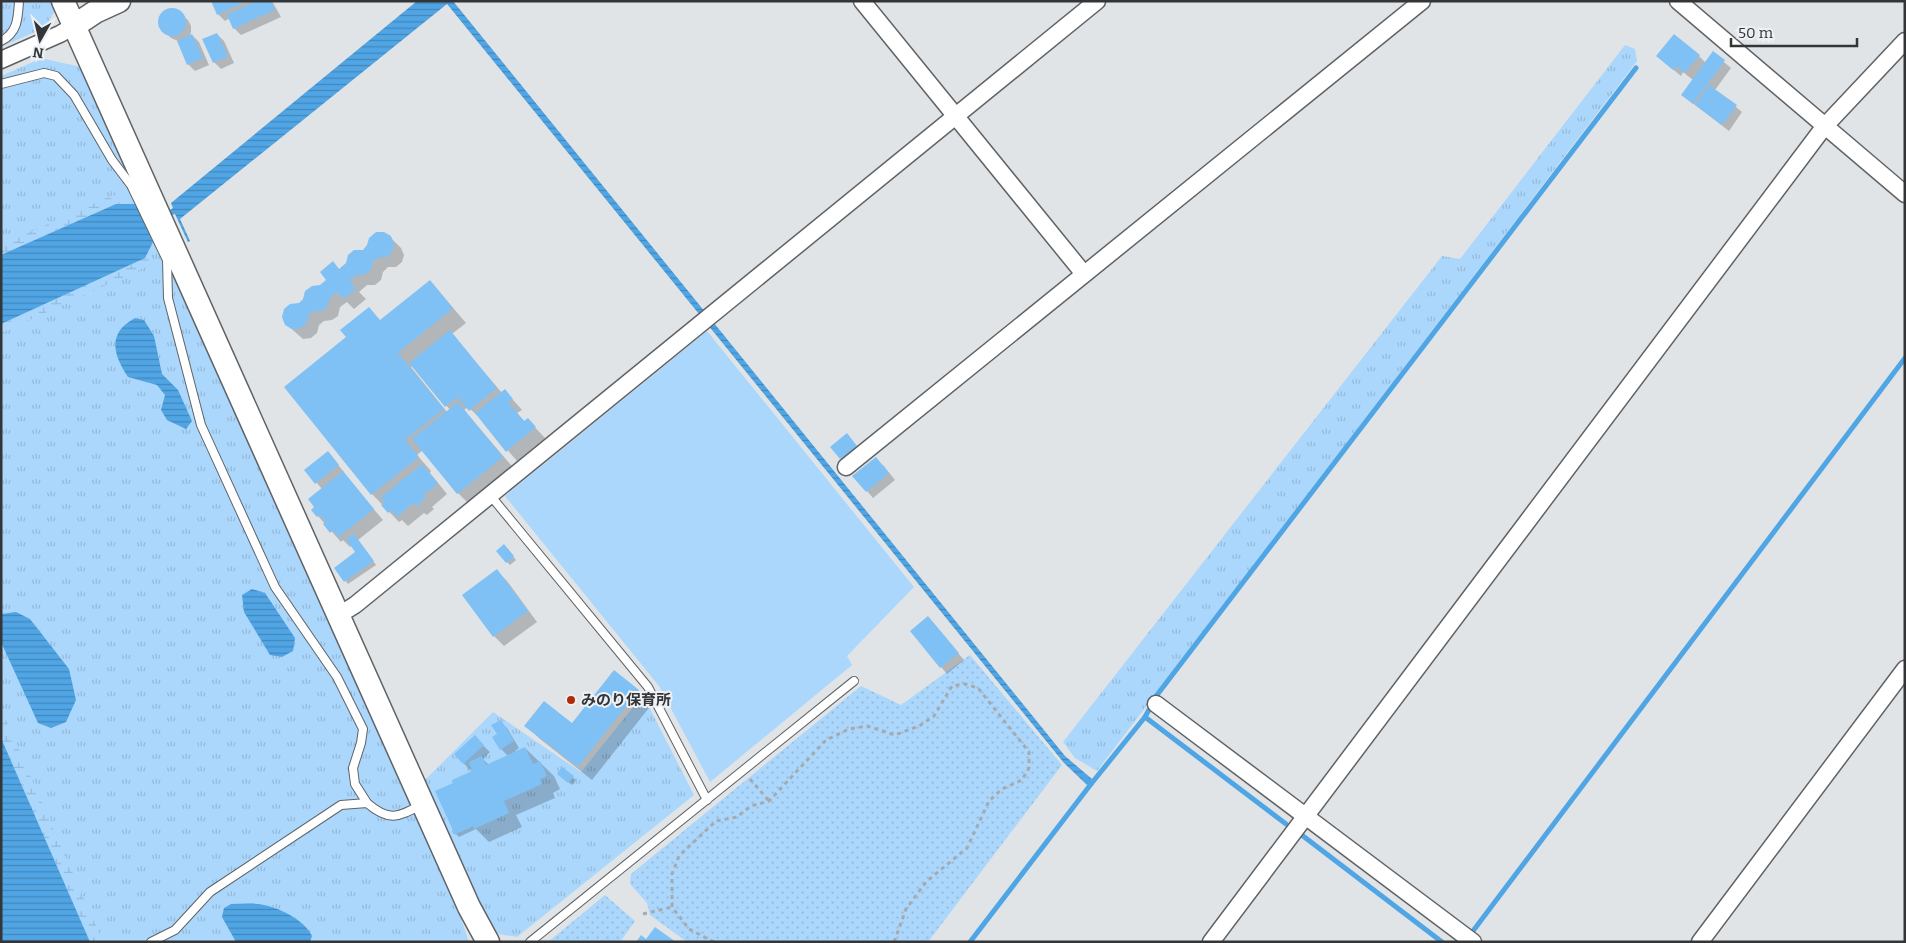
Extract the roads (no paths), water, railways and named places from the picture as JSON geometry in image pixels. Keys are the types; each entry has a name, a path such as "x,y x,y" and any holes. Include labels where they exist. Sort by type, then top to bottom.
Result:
{"street":[{"path":"63,1 340,614 469,907 488,942"},
{"path":"1,60 60,34 95,12 119,1"},
{"path":"862,1 1084,274"},
{"path":"340,614 355,605 1097,1"},
{"path":"846,467 1422,1"},
{"path":"1678,1 1905,194"},
{"path":"1211,942 1824,127 1905,41"},
{"path":"1700,942 1905,670"},
{"path":"1156,704 1473,942"}],"lane":[{"path":"1,41 14,31 18,22 18,1"},
{"path":"1,84 44,73 56,76 74,95 112,160 131,185 167,260 168,298 201,425 275,588 337,677 363,729 362,743 354,768 355,784 366,804 377,812 398,817 424,804"},
{"path":"490,495 648,687 707,800"},
{"path":"530,942 854,681"},
{"path":"151,942 175,930 210,892 341,806 366,804"}],"water":[{"path":"417,1 453,1 1065,756 1092,779 1087,785 1064,763 447,4 180,219 190,241 188,242 175,214 172,215 170,210 173,208 171,203"},
{"path":"116,204 136,204 153,242 145,258 1,324 1,255"},
{"path":"135,318 144,320 154,336 162,374 178,390 192,421 186,429 167,420 161,410 165,395 157,385 128,377 119,360 115,344 117,337 120,330"},
{"path":"252,589 265,593 295,638 293,651 282,657 270,655 244,612 242,595"},
{"path":"16,612 30,619 69,669 76,700 66,722 51,728 38,723 1,642 1,614"},
{"path":"1,738 90,942 1,942"},
{"path":"231,904 259,904 282,911 303,924 312,936 310,942 236,942 222,917 224,908"}],"waterway":[{"path":"1145,717 1157,695 1636,68"},
{"path":"1473,931 1905,358"},
{"path":"1085,778 1091,784 1145,717 1286,824"},
{"path":"970,942 1091,784"},
{"path":"1303,836 1442,942"}],"place":[{"name":"みのり保育所","path":"571,700"}]}
